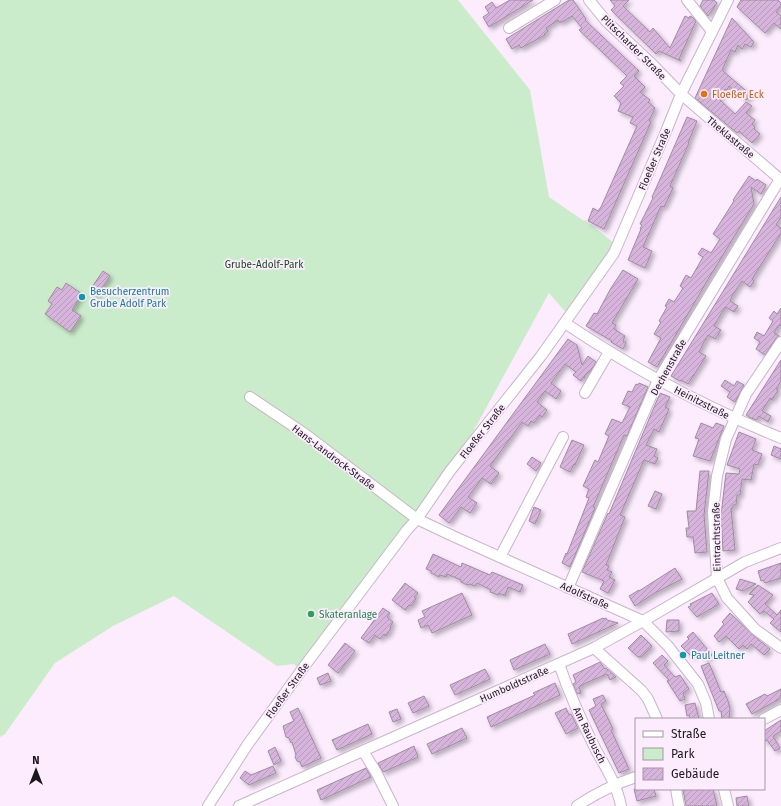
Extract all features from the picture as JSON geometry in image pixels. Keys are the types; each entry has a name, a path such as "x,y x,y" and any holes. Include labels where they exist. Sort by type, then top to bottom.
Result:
{"street":[{"path":"509,28 555,0"},
{"name":"Plitscharder Straße","path":"589,0 606,21 652,64 681,94"},
{"path":"687,0 712,30"},
{"name":"Floeßer Straße","path":"208,806 248,744 306,664 407,530 417,519 440,484 541,356 614,253 681,94 728,0"},
{"name":"Theklastraße","path":"681,94 779,176"},
{"name":"Dechenstraße","path":"568,588 658,380 779,176"},
{"name":"Heinitzstraße","path":"565,323 609,352 658,380 735,419 781,438"},
{"name":"Eintrachtstraße","path":"781,342 746,394 726,439 717,476 713,512 717,578 727,598 755,630 781,648"},
{"path":"585,393 609,352"},
{"name":"Hans-Landrock-Straße","path":"250,397 305,434 417,519"},
{"path":"500,557 563,437"},
{"name":"Adolfstraße","path":"417,519 643,621 668,646 698,684 706,703 709,718"},
{"name":"Humboldtstraße","path":"239,806 594,648 745,562 781,548"},
{"path":"594,648 642,691 648,699 657,718"},
{"name":"Am Raubusch","path":"559,664 564,679 593,742 615,784 621,806"},
{"path":"765,718 781,710"},
{"path":"363,751 376,772 393,806"},
{"path":"577,806 595,794 615,784 635,777"},
{"path":"676,790 679,806"},
{"path":"724,790 728,806"}],"green space":[{"name":"Grube-Adolf-Park","path":"0,0 458,0 530,90 549,197 584,221 585,220 614,243 610,253 568,315 549,293 462,452 416,511 299,670 294,664 277,666 174,596 113,626 55,663 5,734 0,737"}],"building":[{"path":"510,0 533,0 489,27 483,17 489,13 485,7 492,2 496,8"},
{"path":"569,0 573,0 586,19 585,20 639,71 634,76 645,87 640,92 650,100 648,102 655,108 649,121 651,122 604,229 588,221 593,208 598,211 601,207 637,126 630,123 633,117 618,111 621,103 614,96 624,86 620,83 627,76 579,30 582,28 572,16 562,22 559,22 558,20 546,28 548,31 544,34 545,35 521,48 519,45 512,49 506,39"},
{"path":"610,0 629,0 623,6 650,32 653,28 670,48 685,16 689,18 690,16 692,17 696,21 679,59 681,61 659,51 656,54 611,10 615,6"},
{"path":"703,0 714,0 717,3 708,16 700,6"},
{"path":"741,0 778,0 781,3 781,6 776,12 781,16 781,29 774,23 765,33 737,7"},
{"path":"732,18 754,42 751,47 745,44 742,49 738,45 735,52 731,50 723,71 751,95 746,100 729,86 727,90 725,89 719,99 735,114 746,102 752,106 746,113 755,120 752,124 755,127 754,129 760,134 752,143 739,131 737,133 695,98"},
{"path":"687,117 697,121 670,186 673,188 664,207 661,206 643,247 652,251 645,268 628,260 641,229 642,225 640,224 653,198 652,197"},
{"path":"749,176 766,185 761,194 751,187 754,204 657,367 648,362 661,338 654,334 667,307 665,306 669,299 674,302 683,288 680,286 686,275 691,278 703,257 698,254 702,248 711,253 720,239 713,234"},
{"path":"781,197 781,217 776,225 781,228 781,233 752,279 754,281 750,287 742,281 732,296 730,301 738,306 734,312 726,307 722,312 714,326 721,330 715,339 708,335 699,352 706,356 688,384 671,376"},
{"path":"623,270 638,279 612,323 616,325 614,329 625,336 623,341 626,343 623,349 586,326 594,313 597,314"},
{"path":"103,271 110,276 97,295 90,290"},
{"path":"66,283 82,294 72,310 81,316 70,332 45,314 52,304 48,301 57,287 62,290"},
{"path":"781,308 781,326 779,325 774,333 779,336 776,338 765,355 756,349 760,342 754,338 757,332 764,336 773,321 769,318 774,311 777,314"},
{"path":"568,339 577,345 582,365 588,356 596,362 590,372 584,376 585,378 584,377 581,381 573,375 576,372 565,364 551,383 561,391 556,399 545,391 537,402 547,410 542,417 540,415 534,423 531,421 528,426 522,422 490,466 499,473 491,484 482,478 468,497 477,503 470,513 461,507 449,523 439,515"},
{"path":"781,360 781,381 776,389 778,390 772,400 770,398 762,411 771,416 768,422 759,416 756,420 749,417 746,415"},
{"path":"725,380 734,386 737,381 744,385 735,402 727,397 730,392 721,386"},
{"path":"639,383 648,387 627,436 624,435 593,507 595,508 570,567 562,563 589,498 586,497 589,489 583,486 595,460 598,462 609,436 605,434 612,419 622,423 630,407 622,404 628,391 632,392 636,384 638,385"},
{"path":"660,393 670,397 665,407 669,409 659,432 654,429 646,445 657,449 654,456 658,458 655,464 644,460 620,515 625,517 606,565 609,566 607,570 612,572 609,577 615,580 608,593 600,589 604,581 582,572 608,513 609,514"},
{"path":"701,423 713,428 716,423 724,426 710,461 693,456 699,439 695,438"},
{"path":"739,432 756,439 752,450 762,454 758,465 754,464 751,480 742,479 740,495 737,495 736,505 733,505 733,508 731,508 735,550 723,551 721,515 726,473 739,474 740,469 727,465"},
{"path":"572,440 584,445 575,465 574,464 570,472 560,467"},
{"path":"774,446 781,449 781,459 771,455"},
{"path":"532,457 541,463 536,471 527,464"},
{"path":"700,471 709,471 704,515 707,552 695,553 693,537 687,537 686,528 689,528 687,511 696,511"},
{"path":"655,491 662,494 656,509 648,506"},
{"path":"534,507 541,510 535,524 529,521"},
{"path":"433,554 461,567 462,563 490,575 492,572 523,585 520,592 508,587 505,596 499,593 498,595 490,592 491,590 477,583 475,586 470,584 467,585 461,582 461,580 447,574 446,577 440,575 439,577 426,569"},
{"path":"781,563 781,578 765,583 763,580 761,581 758,571"},
{"path":"675,568 682,579 653,594 635,606 629,596"},
{"path":"740,579 756,584 743,591 736,589"},
{"path":"405,583 418,593 414,597 416,599 411,606 409,605 405,610 392,600"},
{"path":"758,585 773,595 765,604 777,615 781,610 781,632 770,623 774,619 764,611 760,614 748,602 754,595 749,594"},
{"path":"462,593 472,615 432,633 428,625 421,628 418,620 425,617 422,611"},
{"path":"712,593 719,604 697,617 688,607 691,606 690,604"},
{"path":"383,608 390,613 387,617 393,622 390,627 391,628 386,636 384,634 380,639 375,635 369,643 361,638"},
{"path":"730,613 770,649 764,655 751,644 747,649 743,645 739,649 726,636 719,642 714,636 724,624 722,622"},
{"path":"603,618 618,623 572,644 568,634"},
{"path":"667,620 679,620 679,631 666,632"},
{"path":"693,632 712,655 706,660 698,651 692,657 681,646 689,639 687,637"},
{"path":"641,635 652,646 641,657 638,657 628,648"},
{"path":"345,643 355,651 338,673 328,665"},
{"path":"545,644 550,654 514,670 510,660"},
{"path":"662,655 668,661 664,665 675,677 680,675 689,689 683,693 685,699 680,701 667,681 669,680 653,663"},
{"path":"600,662 605,669 606,668 616,677 610,680 607,674 586,683 579,687 581,693 577,694 573,684 576,682 573,675"},
{"path":"709,663 721,692 724,691 728,701 730,709 729,718 722,718 721,711 719,711 701,666"},
{"path":"485,669 490,679 455,695 450,685"},
{"path":"328,673 331,681 320,685 317,678"},
{"path":"555,683 560,695 491,727 487,717 535,695 533,693"},
{"path":"781,689 781,698 752,714 746,704 765,694 767,696"},
{"path":"603,695 606,701 601,704 629,769 619,773 589,710 596,706 593,699"},
{"path":"424,696 429,706 413,713 408,703"},
{"path":"695,703 699,718 690,718 689,715 687,716 685,705"},
{"path":"298,708 321,758 302,767 300,762 297,761 295,757 296,755 292,742 291,743 289,738 286,737 283,726 294,721 290,712"},
{"path":"566,708 569,715 571,714 578,728 566,734 555,713"},
{"path":"397,709 401,719 393,722 389,712"},
{"path":"781,720 781,731 773,736 780,748 775,751 767,740 765,741 765,730"},
{"path":"368,724 372,734 337,750 332,740"},
{"path":"462,728 467,738 432,754 427,744"},
{"path":"414,746 418,757 383,772 378,763"},
{"path":"275,747 281,761 274,765 268,751"},
{"path":"273,766 276,773 249,785 240,778 245,771 251,775"},
{"path":"366,768 371,777 321,800 317,790"},
{"path":"634,789 654,790 656,796 637,801"},
{"path":"683,790 713,790 717,806 686,806"},
{"path":"747,796 749,806 737,806 736,798"}],"place":[{"name":"Floeßer Eck","path":"704,94"},
{"name":"Besucherzentrum Grube Adolf Park","path":"82,297"},
{"name":"Skateranlage","path":"311,614"},
{"name":"Paul Leitner","path":"683,655"}]}
